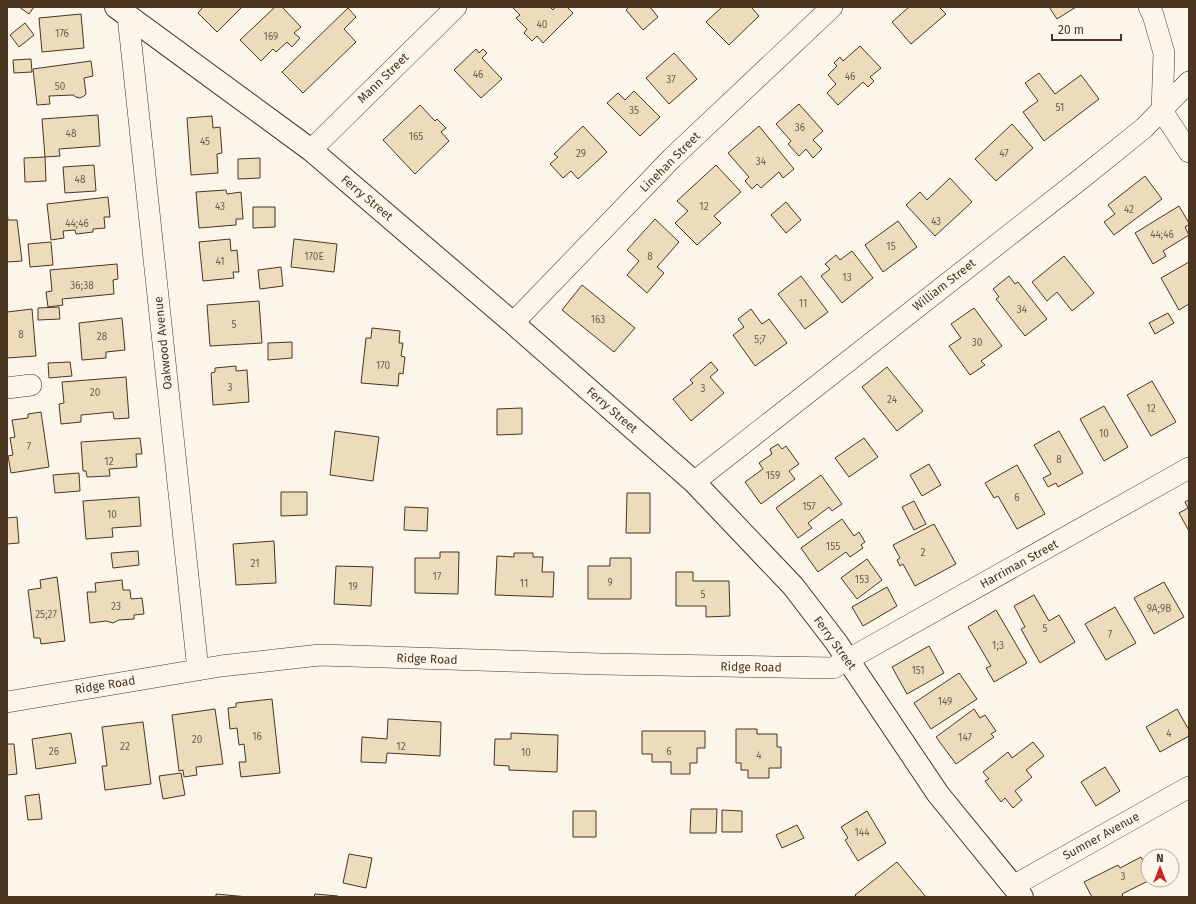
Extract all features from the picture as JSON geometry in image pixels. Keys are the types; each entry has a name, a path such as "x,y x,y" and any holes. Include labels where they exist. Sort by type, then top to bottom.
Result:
{"street":[{"name":"Mann Street","path":"311,150 456,7"},
{"name":"Linehan Street","path":"513,323 672,158 832,7"},
{"path":"1149,7 1153,15 1164,53 1162,111 1189,152"},
{"name":"Ferry Street","path":"122,11 311,150 513,323 694,482 793,586 848,660 938,794 1017,891"},
{"name":"Oakwood Avenue","path":"122,11 198,670"},
{"name":"William Street","path":"694,482 1144,128 1189,82"},
{"path":"7,388 31,385"},
{"name":"Harriman Street","path":"848,660 1189,468"},
{"name":"Ridge Road","path":"7,702 221,666 320,655 600,664 833,668 848,660"},
{"name":"Sumner Avenue","path":"1017,891 1189,787"}],"building":[{"path":"19,7 34,7 29,14"},
{"path":"203,7 242,7 217,32 198,13"},
{"path":"275,7 282,7 301,27 294,33 300,38 292,47 287,42 276,52 273,49 261,61 240,40"},
{"path":"512,7 550,7 553,10 555,7 567,7 573,13 543,43 537,36 532,41 524,33 527,29 516,18 520,15"},
{"path":"629,7 650,7 658,17 643,30 626,10"},
{"path":"722,7 751,7 759,16 729,45 706,22"},
{"path":"909,7 939,7 946,14 911,44 892,22"},
{"path":"1049,7 1076,7 1057,19"},
{"path":"348,8 356,17 344,29 356,42 303,93 282,72"},
{"path":"81,14 84,48 42,52 39,18"},
{"path":"25,23 34,35 19,47 10,35"},
{"path":"860,46 881,68 870,77 874,81 868,87 863,82 838,105 827,93 836,84 828,75 837,66 834,63 840,57 843,61"},
{"path":"476,49 479,53 483,49 487,53 482,58 502,79 481,98 454,70"},
{"path":"674,53 697,79 669,104 646,78"},
{"path":"31,59 32,72 14,73 13,60"},
{"path":"91,61 93,76 84,78 86,94 84,96 80,98 73,95 49,96 50,104 37,105 33,69"},
{"path":"1039,73 1055,94 1081,75 1099,99 1044,141 1023,112 1038,101 1025,83"},
{"path":"634,91 660,117 640,136 607,103 618,93 625,100"},
{"path":"799,104 823,131 813,140 822,149 813,158 806,149 799,156 788,144 791,141 776,124"},
{"path":"420,105 435,121 437,119 446,128 441,132 449,141 415,174 383,140"},
{"path":"98,115 100,146 59,149 60,156 45,157 42,119"},
{"path":"212,116 213,128 220,127 222,153 217,154 218,173 191,175 187,118"},
{"path":"1012,124 1033,148 996,181 975,159"},
{"path":"583,126 607,152 578,179 571,171 563,178 550,164 558,157 554,154"},
{"path":"759,126 794,169 783,178 779,172 761,188 757,184 752,189 745,181 749,177 728,153"},
{"path":"45,157 46,181 25,182 24,158"},
{"path":"260,158 260,178 238,179 238,159"},
{"path":"94,165 96,191 65,193 63,167"},
{"path":"716,165 741,192 714,216 721,223 697,245 675,223 688,211 677,201"},
{"path":"1145,176 1162,199 1114,235 1104,222 1115,214 1108,205"},
{"path":"950,178 972,202 935,236 906,205 920,192 927,200"},
{"path":"226,190 227,194 241,192 243,219 236,219 236,225 199,228 196,192"},
{"path":"108,197 110,217 104,217 105,228 93,229 93,232 76,234 75,230 63,231 64,238 51,240 47,204"},
{"path":"786,202 801,220 786,233 771,215"},
{"path":"1179,206 1189,223 1189,225 1185,227 1189,235 1163,251 1166,256 1153,264 1135,233"},
{"path":"253,207 275,207 275,227 253,228"},
{"path":"7,211 8,220 17,220 22,261 7,262"},
{"path":"655,219 679,242 657,267 664,273 647,293 627,275 639,261 627,250"},
{"path":"898,221 917,247 883,272 865,245"},
{"path":"230,239 231,251 237,250 239,272 233,272 234,278 203,281 199,242"},
{"path":"294,239 337,244 334,272 291,267"},
{"path":"51,242 53,265 30,267 28,244"},
{"path":"852,251 873,278 842,303 821,276 830,269 825,264 836,255 840,260"},
{"path":"1064,256 1094,293 1072,311 1057,292 1047,301 1032,282"},
{"path":"1189,262 1189,304 1179,310 1161,278"},
{"path":"117,264 118,279 113,280 114,294 62,299 63,305 48,307 46,292 52,291 50,270"},
{"path":"281,267 283,286 260,289 258,270"},
{"path":"801,276 828,312 805,329 778,294"},
{"path":"1009,276 1015,284 1018,282 1047,319 1025,336 996,299 999,297 993,289"},
{"path":"582,285 635,328 614,352 562,310"},
{"path":"259,301 262,343 210,346 207,305"},
{"path":"59,307 60,319 38,320 38,308"},
{"path":"974,308 1002,346 981,361 985,365 970,375 949,346 961,338 951,324"},
{"path":"32,309 36,356 7,358 7,312"},
{"path":"751,309 762,324 769,319 787,343 755,366 733,335 744,327 738,319"},
{"path":"1168,313 1174,323 1155,334 1149,323"},
{"path":"122,318 125,350 106,352 106,358 82,360 79,323"},
{"path":"372,328 400,331 399,343 403,343 401,356 405,357 403,374 399,373 398,386 361,383 366,338 371,338"},
{"path":"292,342 292,358 268,360 268,343"},
{"path":"70,362 72,376 49,378 48,363"},
{"path":"711,362 718,370 710,377 724,393 691,421 673,399 693,383 690,380"},
{"path":"236,366 236,371 247,370 249,402 213,405 211,373 215,372 215,368"},
{"path":"887,367 923,411 897,431 862,387"},
{"path":"126,377 129,418 114,419 113,412 81,415 81,422 61,424 59,404 64,403 62,382"},
{"path":"1152,381 1176,422 1151,436 1127,395"},
{"path":"1104,406 1128,447 1104,461 1080,419"},
{"path":"522,408 522,434 497,435 497,409"},
{"path":"41,412 49,467 11,473 8,456 13,455 10,438 15,437 12,420 28,418 28,414"},
{"path":"335,431 379,437 373,481 330,475"},
{"path":"1059,431 1083,473 1058,487 1056,483 1048,487 1043,478 1051,474 1034,445"},
{"path":"140,438 142,454 136,454 137,467 109,469 110,476 87,477 86,471 83,471 81,442"},
{"path":"864,438 878,457 849,477 835,458"},
{"path":"778,444 782,449 786,446 799,464 789,471 795,479 761,504 745,482 763,469 759,463 772,454 770,449"},
{"path":"929,464 941,485 922,496 910,475"},
{"path":"1017,465 1045,514 1017,529 998,496 994,498 985,483"},
{"path":"79,473 80,491 55,493 53,475"},
{"path":"821,475 842,504 832,511 829,507 808,523 812,528 798,538 776,508"},
{"path":"281,492 307,492 307,515 281,516"},
{"path":"627,493 650,493 650,533 626,533"},
{"path":"139,497 141,526 112,528 113,537 86,539 83,501"},
{"path":"1189,500 1189,531 1179,513 1188,508 1185,502"},
{"path":"914,501 926,524 914,530 902,507"},
{"path":"405,507 428,508 427,531 404,530"},
{"path":"17,517 19,543 7,544 7,518"},
{"path":"842,519 854,536 859,532 865,542 861,545 863,548 850,557 846,552 818,572 801,548"},
{"path":"934,524 956,564 915,586 903,564 900,566 897,560 900,558 893,545"},
{"path":"274,541 276,583 236,585 233,544"},
{"path":"138,551 139,565 113,568 111,553"},
{"path":"440,552 459,552 458,594 415,593 415,558 440,558"},
{"path":"514,553 533,553 533,557 543,557 542,572 554,572 553,597 495,595 497,556 514,557"},
{"path":"610,558 631,558 631,599 588,599 588,566 610,566"},
{"path":"867,559 882,580 857,599 841,578"},
{"path":"336,566 373,567 371,606 334,604"},
{"path":"676,572 693,572 693,581 729,581 730,616 706,617 706,606 676,606"},
{"path":"57,577 65,641 41,644 40,638 34,638 28,590 41,588 40,580"},
{"path":"122,580 123,590 130,590 131,599 142,598 144,614 134,615 134,619 119,620 113,623 106,621 90,623 87,592 96,592 95,583"},
{"path":"1164,582 1184,617 1154,634 1134,598"},
{"path":"887,587 897,606 863,626 852,607"},
{"path":"1034,595 1049,621 1059,615 1075,642 1040,663 1021,629 1025,627 1014,606"},
{"path":"1115,607 1136,643 1106,660 1085,624"},
{"path":"996,610 1027,663 994,682 986,668 991,666 968,627"},
{"path":"929,646 944,673 907,694 892,667"},
{"path":"959,673 977,699 931,729 914,703"},
{"path":"272,699 280,773 241,777 239,762 246,762 244,744 239,745 237,728 230,729 228,708 236,707 236,703"},
{"path":"215,709 223,764 196,767 197,775 184,777 183,770 179,771 172,715"},
{"path":"974,709 980,718 985,715 996,731 991,734 994,737 956,764 936,737"},
{"path":"1177,709 1189,730 1189,736 1160,752 1146,727"},
{"path":"388,719 441,722 440,756 387,753 386,763 361,762 362,737 387,739"},
{"path":"143,722 151,784 105,790 102,766 107,766 102,727"},
{"path":"736,729 757,729 757,734 777,734 777,747 781,747 781,768 769,768 769,778 748,778 748,770 741,770 741,763 736,763"},
{"path":"642,731 705,731 705,748 697,748 697,763 690,763 690,774 671,774 671,762 652,762 652,754 642,754"},
{"path":"71,733 76,763 36,769 32,739"},
{"path":"511,733 558,735 557,772 509,770 509,766 494,765 495,739 511,739"},
{"path":"1033,742 1044,756 1026,770 1032,777 1015,791 1022,800 1013,808 1005,798 1001,802 985,781 989,779 983,772 1008,752 1012,758"},
{"path":"7,744 14,744 17,774 7,775"},
{"path":"1105,767 1120,791 1096,806 1081,782"},
{"path":"181,773 185,795 163,799 159,776"},
{"path":"39,794 42,819 28,820 25,796"},
{"path":"691,809 717,809 716,833 690,833"},
{"path":"722,810 742,811 742,832 722,832"},
{"path":"573,811 596,811 596,837 573,837"},
{"path":"867,811 886,843 858,861 845,840 848,838 841,827"},
{"path":"797,825 804,838 782,848 776,835"},
{"path":"349,854 372,858 366,888 343,883"},
{"path":"1140,858 1140,885 1122,894 1123,897 1092,897 1084,882 1118,865 1120,868"},
{"path":"897,862 926,897 857,897 855,895"},
{"path":"216,894 248,897 216,897"},
{"path":"315,894 338,896 338,897 314,897"}]}
